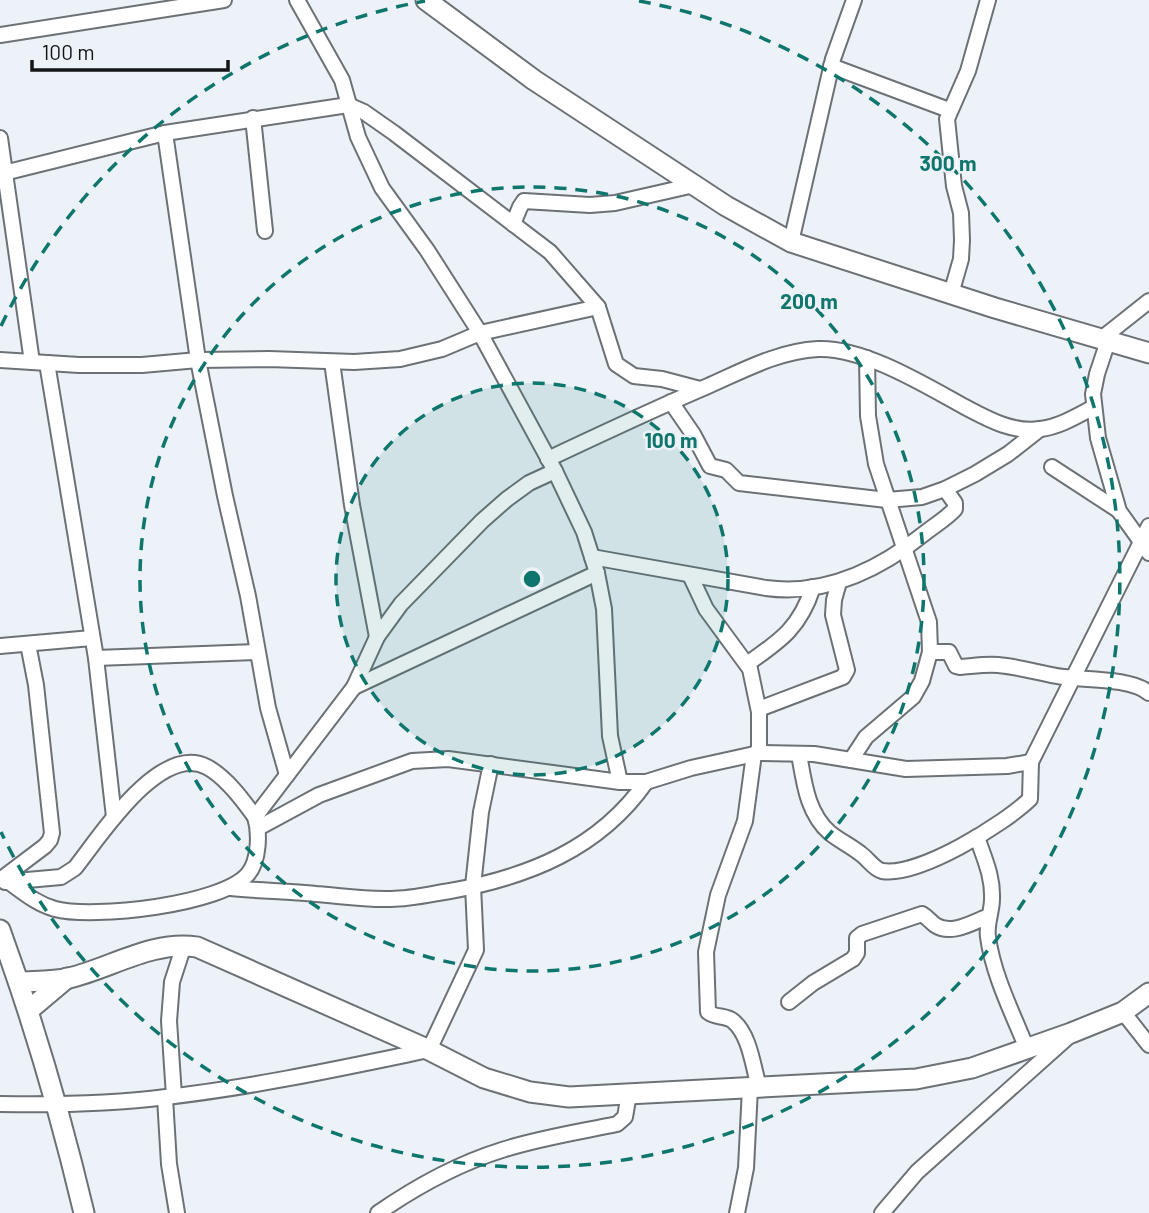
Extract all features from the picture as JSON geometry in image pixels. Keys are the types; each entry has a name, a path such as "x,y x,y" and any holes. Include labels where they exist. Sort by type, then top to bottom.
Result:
{"street":[{"path":"0,36 224,0"},
{"path":"297,0 341,80 358,137 382,188 427,250 480,333 552,465 584,532 597,573 604,609 610,736 620,782"},
{"path":"426,0 534,80 726,206 791,242 951,294 1149,353"},
{"path":"791,242 831,66 854,0"},
{"path":"951,294 961,259 962,240 961,214 954,186 947,130 950,110 968,71 988,0"},
{"path":"831,66 950,110"},
{"path":"3,173 165,132 348,105 364,112 394,133 550,252 598,307 617,364 634,376 662,379 700,389"},
{"path":"253,118 265,231"},
{"path":"165,132 198,360 248,596 268,708 287,775"},
{"path":"0,138 32,362"},
{"path":"513,224 524,201 590,205 615,203 694,185"},
{"path":"1145,548 1119,511 1098,438 1094,407 1104,340 1149,301"},
{"path":"0,360 142,365 198,360 332,362 400,359 442,349 480,333 598,307"},
{"path":"3,881 37,902 58,909 87,912 155,907 207,897 231,888 249,873 257,850 257,822 287,775 354,687 377,637 401,604 482,521 552,465 700,389 783,354 820,349 853,352 926,385 990,420 1017,430 1040,429 1060,424 1094,407"},
{"path":"851,760 866,737 913,697 922,681 930,652 929,622 877,464 868,416 867,358"},
{"path":"332,362 352,505 377,637"},
{"path":"47,363 96,658 114,817"},
{"path":"671,402 693,434 710,466 726,470 739,483 887,500 922,497 945,489 1008,454 1040,429"},
{"path":"1052,467 1119,511"},
{"path":"592,557 788,590 839,582 862,574 904,550 955,509 955,503 945,489"},
{"path":"799,754 808,799 820,821 877,870 923,864 977,837 1030,799 1031,762 1073,678 1145,548 1149,526"},
{"path":"354,687 597,573"},
{"path":"690,575 706,609 747,664 757,692 759,709 756,754 745,821 718,895 706,952 708,1012 732,1019 739,1027 748,1046 754,1088 746,1168 737,1213"},
{"path":"759,709 843,677 847,670 833,615 839,582"},
{"path":"747,664 792,630 806,608 813,587"},
{"path":"0,646 92,638"},
{"path":"3,881 45,846 52,833 39,711 28,644"},
{"path":"96,658 257,652"},
{"path":"930,652 949,653 956,666 960,667 996,665 1126,684 1149,693"},
{"path":"257,822 319,795 412,761 448,759 620,782 646,782 691,768 756,754 799,754 906,769 1007,766 1031,762"},
{"path":"3,881 61,877 75,868 140,788 165,770 186,764 206,766 239,794 257,822"},
{"path":"429,1050 476,950 473,886 481,812 491,764"},
{"path":"231,888 391,899 473,886 516,875 571,850 613,821 631,804 646,782"},
{"path":"977,837 990,869 993,888 988,939 1027,1049"},
{"path":"789,1002 813,983 853,959 857,953 857,938 862,934 922,914 945,929 955,929 989,916"},
{"path":"0,930 29,1010 58,1105 84,1213"},
{"path":"177,1213 169,1164 169,1021 172,982 184,945"},
{"path":"19,982 67,978 164,947 197,947 429,1050 484,1078 530,1092 569,1097 916,1079 972,1068 1071,1033 1123,1012 1149,993"},
{"path":"29,1010 67,978"},
{"path":"1123,1012 1149,1045"},
{"path":"882,1213 917,1172 1071,1033"},
{"path":"0,1104 58,1105 169,1097 306,1075 429,1050"},
{"path":"378,1213 421,1184 473,1160 504,1149 617,1124 625,1117 629,1094"}]}
